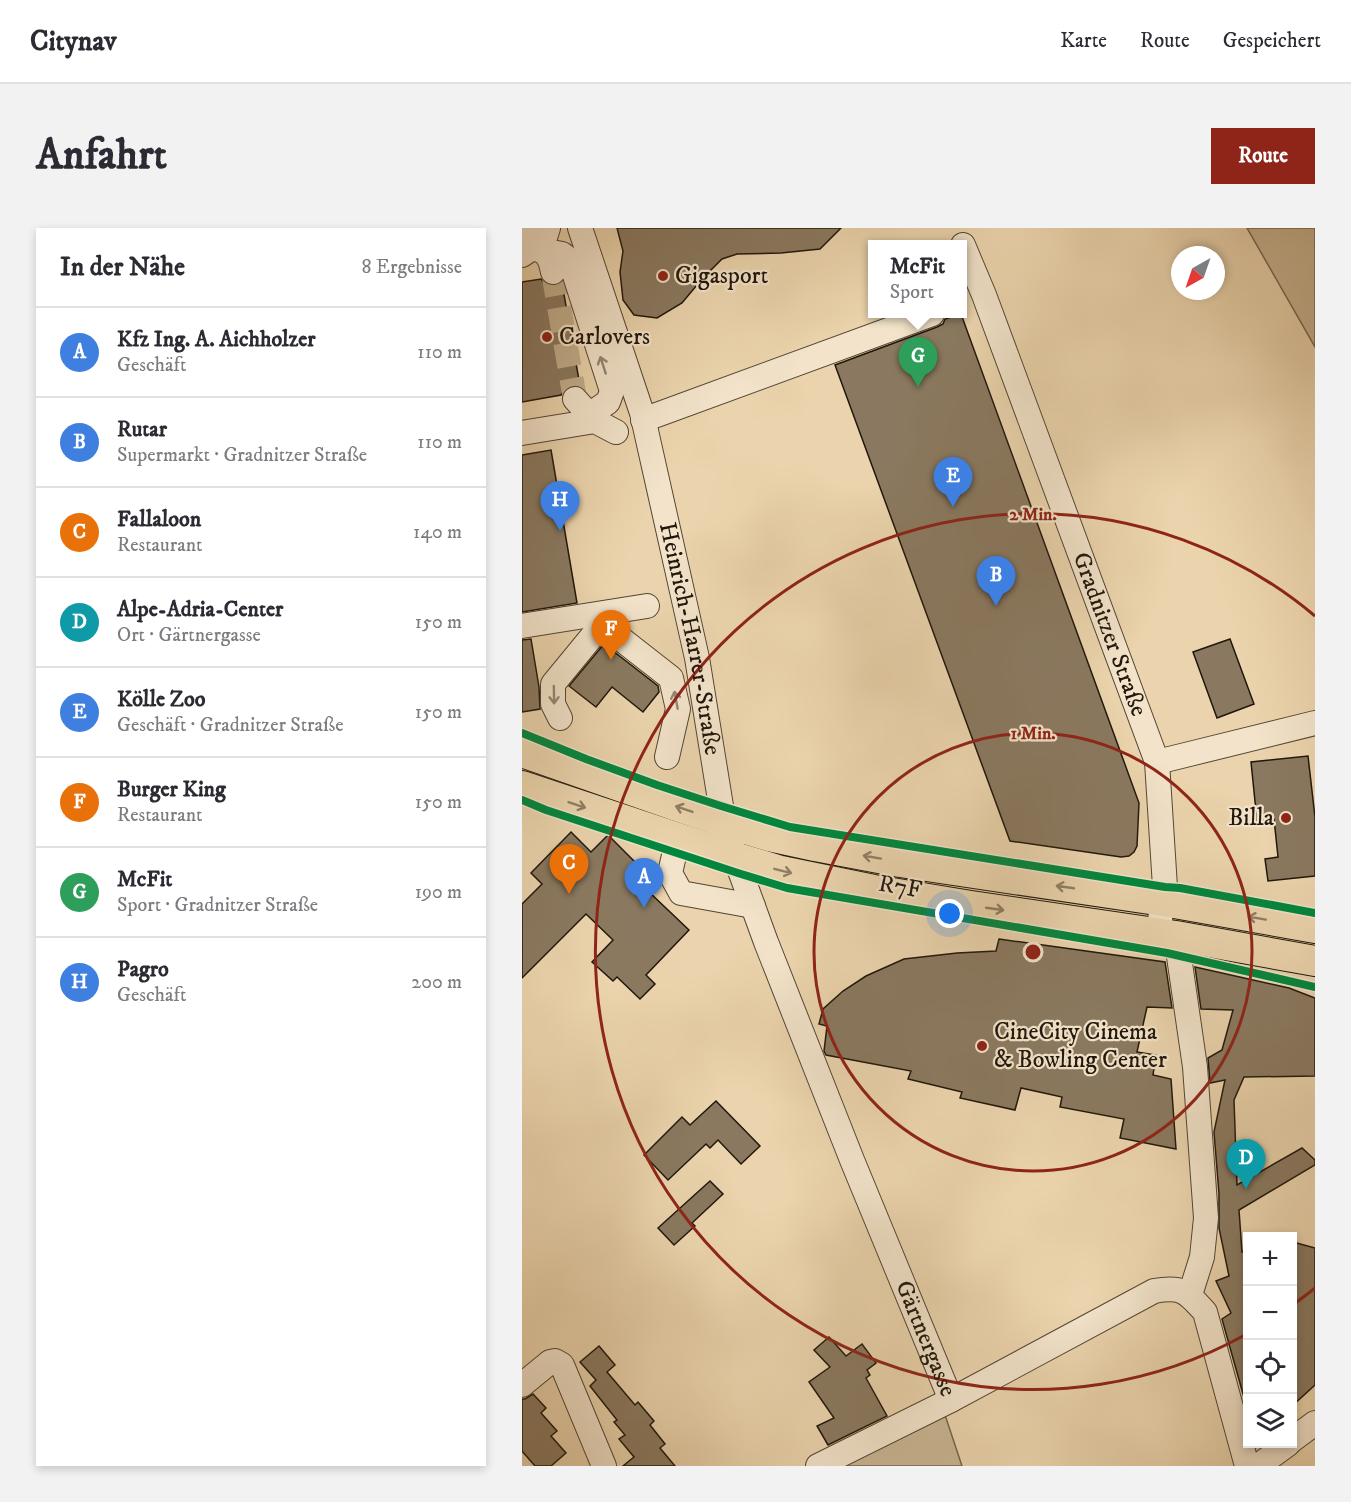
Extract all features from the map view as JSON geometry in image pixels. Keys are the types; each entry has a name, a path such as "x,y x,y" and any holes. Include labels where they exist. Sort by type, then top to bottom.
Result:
{"main road":[{"path":"522,752 769,836 900,862 1163,901 1315,928"},
{"path":"522,786 782,871 874,890 1167,934 1315,960"}],"street":[{"path":"522,231 531,228"},
{"name":"Heinrich-Harrer-Straße","path":"580,228 643,420 697,658 721,806 735,857"},
{"path":"537,244 550,259 553,272"},
{"path":"522,433 608,402 612,391 570,260 562,254 537,244"},
{"name":"Gradnitzer Straße","path":"967,266 973,298 1157,762 1165,887 1163,901 1167,934 1195,1067 1206,1218 1202,1257 1190,1295"},
{"path":"643,420 921,318"},
{"path":"522,448 616,432 587,411"},
{"path":"522,626 647,606"},
{"path":"560,718 553,704 554,684 598,628 607,628 671,678 678,709 667,757"},
{"path":"1157,762 1315,723"},
{"path":"678,838 670,873 681,893 753,906"},
{"name":"Gärtnergasse","path":"735,857 848,1149 951,1400 1154,1291 1172,1288 1190,1295"},
{"path":"1190,1295 1204,1312 1247,1466"},
{"path":"522,1384 550,1362 555,1361 562,1365 604,1466"},
{"path":"818,1466 951,1400"},
{"path":"1297,1437 1315,1423"},
{"path":"1258,1466 1281,1448"}],"shaded area":[{"path":"1247,228 1315,228 1315,347"},
{"path":"945,1415 962,1466 838,1466"}],"building":[{"name":"Gigasport","path":"617,228 841,228 820,249 737,254 722,259 682,303 657,318 634,315 623,300 620,272 623,251"},
{"name":"Carlovers","path":"541,279 549,286 562,283 580,386 571,385 561,395 522,402 522,282"},
{"path":"962,318 1139,803 1137,846 1129,856 1121,857 1010,841 835,365 937,327 943,324 945,319"},
{"path":"551,450 577,603 522,612 522,455"},
{"path":"531,639 539,687 540,709 522,712 522,640"},
{"path":"1230,639 1254,704 1217,718 1193,652"},
{"path":"604,644 658,686 659,692 643,712 612,687 596,707 569,686"},
{"name":"Billa","path":"1308,756 1315,817 1315,876 1268,881 1265,859 1278,857 1274,819 1257,821 1251,762"},
{"path":"571,832 591,852 608,835 636,863 628,872 689,930 646,975 655,984 640,999 617,977 613,981 592,962 613,940 586,914 522,978 522,904 542,884 531,873"},
{"name":"CineCity Cinema & Bowling Center","path":"999,939 1165,962 1172,1008 1147,1007 1137,1052 1156,1055 1153,1075 1171,1079 1176,1149 1120,1138 1124,1119 1060,1107 1062,1097 1021,1088 1015,1110 960,1098 962,1092 908,1079 911,1071 826,1055 824,1051 827,1026 819,1024 823,1009 843,991 866,976 904,959 996,951"},
{"path":"1195,967 1289,988 1315,998 1315,1076 1244,1077 1234,1100 1237,1185 1302,1148 1315,1160 1315,1165 1239,1210 1243,1251 1243,1394 1222,1319 1231,1313 1216,1281 1229,1276 1219,1228 1214,1132 1225,1080 1210,1083 1208,1058 1222,1050 1233,1010 1201,1009"},
{"path":"716,1101 760,1146 741,1164 718,1140 710,1148 706,1144 668,1180 644,1155 682,1117 690,1125"},
{"path":"710,1181 723,1194 692,1223 695,1226 674,1245 658,1228"},
{"path":"1297,1243 1315,1248 1315,1385 1297,1401"},
{"path":"829,1337 846,1356 862,1344 876,1363 867,1370 870,1375 866,1378 887,1416 828,1445 817,1426 834,1418 809,1382 830,1367 814,1350"},
{"path":"599,1346 615,1365 607,1372 635,1405 638,1402 654,1421 650,1425 665,1444 660,1448 675,1466 623,1466 634,1457 619,1439 625,1435 614,1422 617,1420 590,1386 596,1380 580,1362"},
{"path":"533,1394 546,1408 541,1413 557,1431 551,1436 566,1453 551,1466 535,1466 522,1451 522,1399"}],"tunnel":[{"path":"553,272 575,399"}],"cycle path":[{"path":"522,733 657,785 790,827 1180,888 1315,913"},
{"name":"R7F","path":"522,800 546,810 787,888 1167,953 1315,987"}],"place":[{"name":"Gigasport","path":"663,276"},
{"name":"Carlovers","path":"547,337"},
{"name":"McFit","path":"918,387"},
{"name":"Kölle Zoo","path":"953,507"},
{"name":"Pagro","path":"560,531"},
{"name":"Rutar","path":"996,606"},
{"name":"Burger King","path":"611,660"},
{"name":"Billa","path":"1286,818"},
{"name":"Fallaloon","path":"569,894"},
{"name":"Kfz Ing. A. Aichholzer","path":"644,908"},
{"name":"CineCity Cinema & Bowling Center","path":"982,1046"},
{"name":"Alpe-Adria-Center","path":"1246,1189"}]}
